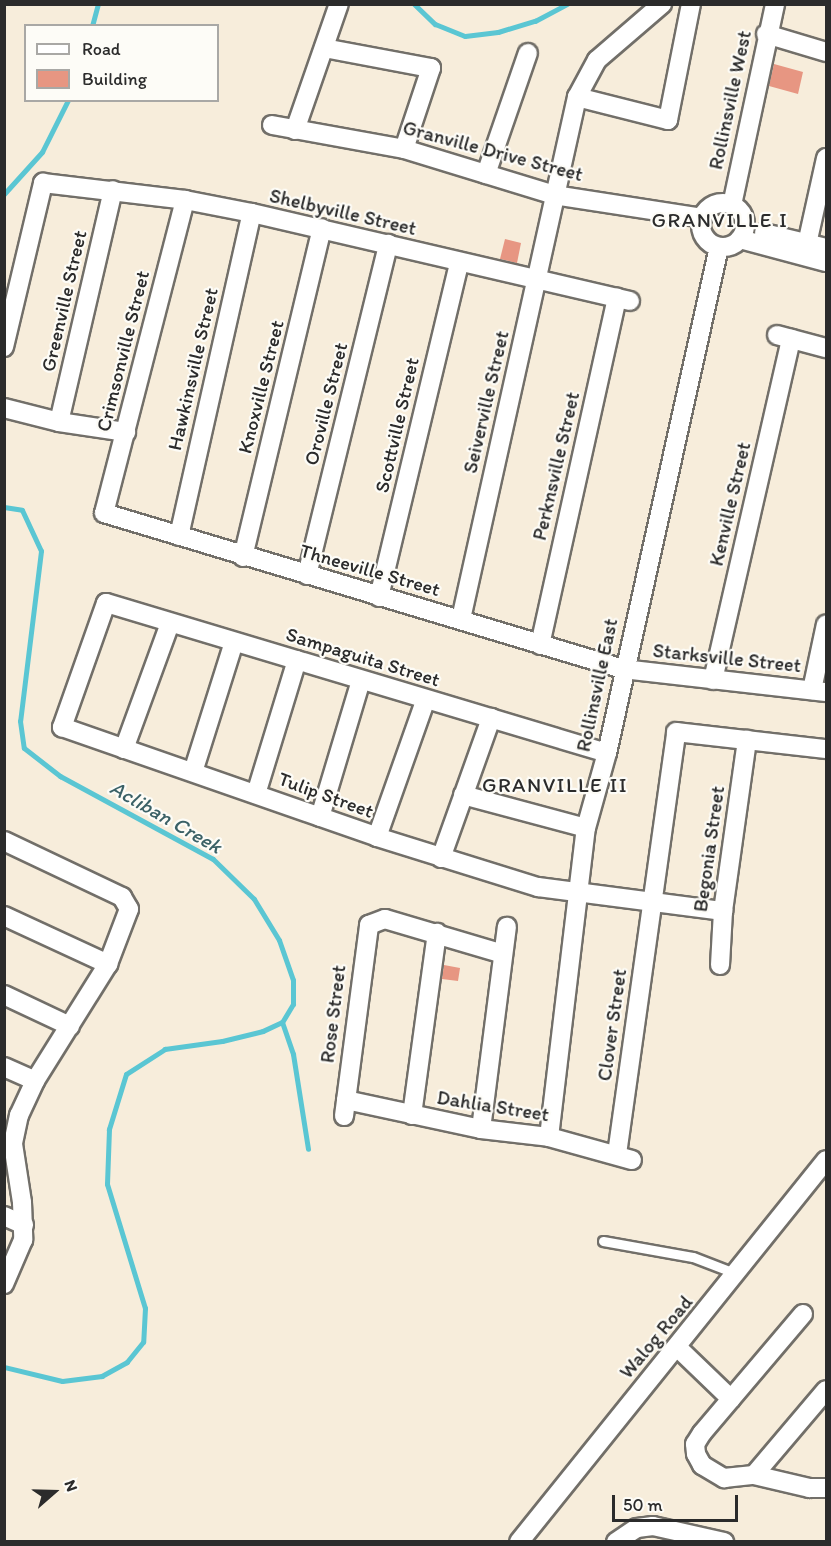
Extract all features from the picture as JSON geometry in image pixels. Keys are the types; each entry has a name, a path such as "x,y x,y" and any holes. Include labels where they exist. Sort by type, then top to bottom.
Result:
{"street":[{"path":"295,130 339,4"},
{"name":"Seiverville Street","path":"461,619 577,98 597,60 662,4"},
{"path":"577,98 668,120 691,4"},
{"name":"Rollinsville West","path":"732,205 766,34 775,4"},
{"path":"766,34 826,52"},
{"path":"324,48 431,68 404,149"},
{"path":"486,174 528,53"},
{"name":"Granville Drive Street","path":"272,125 404,149 554,195 702,218"},
{"path":"807,244 826,158"},
{"name":"Shelbyville Street","path":"4,347 43,183 185,200 252,213 388,244 459,264 624,299"},
{"name":"Greenville Street","path":"58,422 113,190"},
{"name":"Crimsonville Street","path":"104,513 185,200"},
{"path":"714,205 732,205 741,212 743,234 730,246 719,247 704,236 702,218 714,205"},
{"name":"Hawkinsville Street","path":"179,536 252,213"},
{"name":"Knoxville Street","path":"243,557 322,228"},
{"path":"743,234 826,248"},
{"path":"743,234 826,262"},
{"name":"Oroville Street","path":"307,575 388,244"},
{"name":"Rollinsville East","path":"549,1137 586,828 607,753 623,669 719,247"},
{"name":"Scottville Street","path":"379,597 459,264"},
{"name":"Perknsville Street","path":"540,645 624,299"},
{"name":"Kenville Street","path":"713,680 784,337 826,348"},
{"path":"4,408 58,422 126,432"},
{"name":"Thneeville Street","path":"104,513 243,557 461,619 623,669"},
{"name":"Sampaguita Street","path":"62,727 106,603 607,753"},
{"path":"124,749 170,623"},
{"path":"819,691 826,624"},
{"path":"193,772 234,642"},
{"path":"256,794 297,660"},
{"name":"Starksville Street","path":"623,669 819,691"},
{"path":"320,818 361,680"},
{"path":"377,837 426,699"},
{"path":"441,858 491,718"},
{"name":"Tulip Street","path":"62,727 320,818 538,887 723,911"},
{"name":"Clover Street","path":"625,1157 652,903 676,732 747,740"},
{"path":"747,740 826,749"},
{"name":"Begonia Street","path":"720,965 723,911 747,740"},
{"path":"463,795 586,828"},
{"path":"4,841 122,897 128,905 108,964 35,1081 9,1142 24,1225 22,1240 4,1284"},
{"path":"4,916 108,964"},
{"name":"Rose Street","path":"345,1108 366,931 374,921 385,919 437,933"},
{"path":"481,1129 507,927"},
{"path":"412,1114 437,933 503,954"},
{"path":"4,995 70,1026"},
{"path":"4,1066 35,1081"},
{"name":"Dahlia Street","path":"345,1108 412,1114 481,1129 549,1137 625,1157"},
{"name":"Walog Road","path":"526,1539 826,1160"},
{"path":"4,1216 24,1225"},
{"path":"803,1314 702,1433 695,1444 696,1454 713,1474 724,1478 754,1475 810,1488 826,1488"},
{"path":"677,1347 731,1399"},
{"path":"754,1475 826,1390"},
{"path":"616,1542 638,1528 653,1526 724,1542"}],"lane":[{"path":"603,1241 693,1257 737,1274"}],"building":[{"path":"774,64 803,72 798,94 769,86"},
{"path":"505,239 521,243 517,263 500,259"},
{"path":"444,965 460,968 458,981 442,979"}],"waterway":[{"name":"Acliban Creek","path":"93,24 98,4"},
{"name":"Acliban Creek","path":"414,4 435,24 465,36 498,32 535,21 567,4"},
{"name":"Acliban Creek","path":"4,194 42,152 67,102"},
{"name":"Acliban Creek","path":"4,507 22,510 41,551 20,721 24,748 60,776 213,859 254,899 279,940 293,980 293,1004 282,1022 263,1031 222,1041 165,1049 126,1074 109,1129 107,1184 145,1308 143,1342 127,1362 102,1376 62,1381 4,1367"},
{"path":"282,1022 293,1054 308,1149"}],"district":[{"name":"GRANVILLE I","path":"720,220"},
{"name":"GRANVILLE II","path":"555,785"}]}
